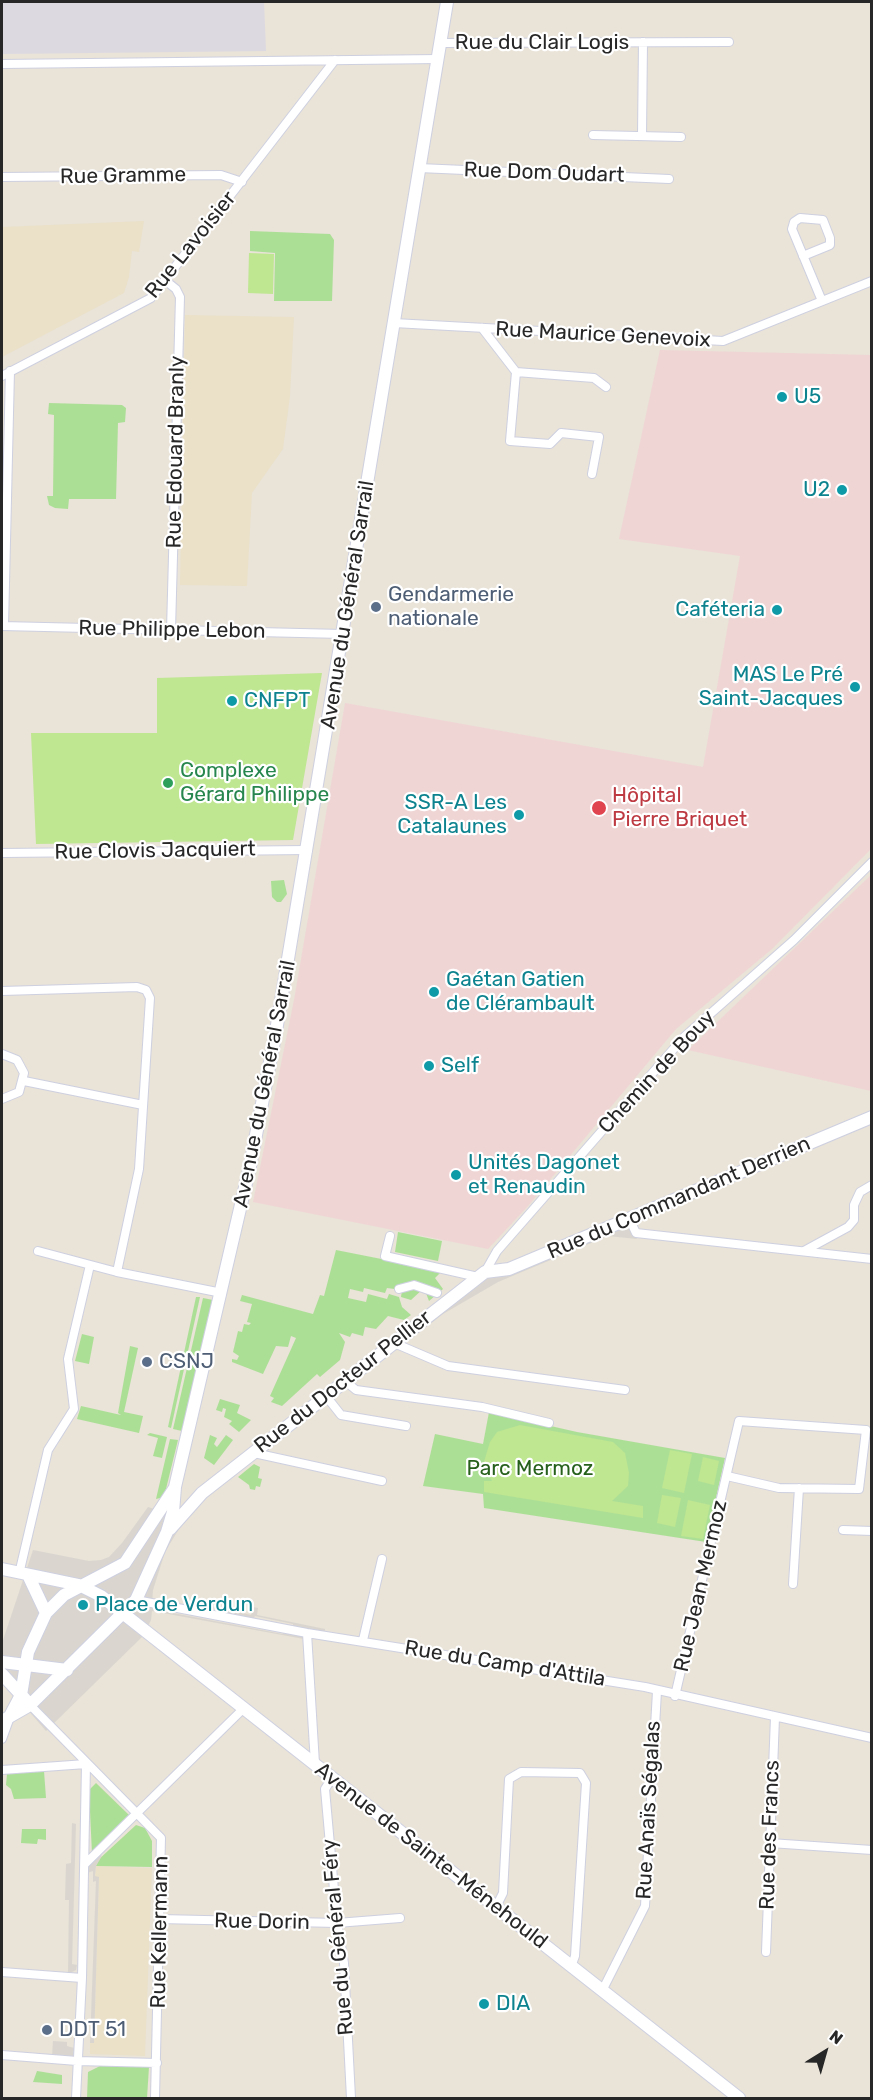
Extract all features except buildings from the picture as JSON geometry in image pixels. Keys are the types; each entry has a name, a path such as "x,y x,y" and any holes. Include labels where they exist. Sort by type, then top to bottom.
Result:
{"main road":[{"name":"Avenue du Général Sarrail","path":"170,1509 222,1293 256,1138 308,850 447,2"},
{"name":"Rue du Commandant Derrien","path":"481,1275 509,1269 872,1117"},
{"name":"Rue du Docteur Pellier","path":"167,1532 202,1493 481,1275"},
{"name":"Rue du Docteur Pellier","path":"170,1509 202,1493"},
{"path":"6,1718 30,1705 124,1614 135,1600 167,1532 170,1509"},
{"path":"6,1718 21,1695 20,1665 46,1613 63,1595 125,1563 170,1509"},
{"path":"2,1569 79,1586 95,1592 124,1614"},
{"path":"24,1575 46,1613"},
{"name":"Avenue de Sainte-Ménehould","path":"124,1614 739,2098"},
{"path":"28,1652 41,1668"},
{"path":"2,1662 67,1670"},
{"path":"2,1674 30,1705"}],"street":[{"name":"Rue du Clair Logis","path":"642,136 643,42"},
{"name":"Rue du Clair Logis","path":"441,43 729,42"},
{"path":"2,64 439,59"},
{"name":"Rue Lavoisier","path":"2,376 146,303 335,60"},
{"path":"592,135 681,137"},
{"name":"Rue Dom Oudart","path":"419,168 669,179"},
{"name":"Rue Gramme","path":"2,177 221,175 242,182"},
{"path":"803,256 830,245 830,238 823,220 801,218 794,222 792,229 803,256 822,301"},
{"name":"Rue Edouard Branly","path":"166,280 176,289 180,297 171,630"},
{"name":"Rue Maurice Genevoix","path":"394,323 723,341 871,283"},
{"path":"482,328 516,372 510,441 550,444 561,433 598,437 592,474"},
{"path":"3,626 10,371"},
{"path":"516,372 594,378 606,387"},
{"name":"Rue Philippe Lebon","path":"3,626 343,634"},
{"name":"Rue Clovis Jacquiert","path":"2,854 308,850"},
{"name":"Chemin de Bouy","path":"481,1275 497,1251 684,1037 794,940 872,862"},
{"path":"2,991 137,987 146,990 150,998 139,1169 117,1272"},
{"path":"2,1054 17,1060 24,1073 24,1081 14,1095 2,1099"},
{"path":"24,1081 143,1105"},
{"path":"804,1251 848,1227 854,1220 854,1205 860,1192 872,1185"},
{"path":"629,1218 636,1233 872,1259"},
{"path":"390,1236 385,1256 481,1275"},
{"path":"38,1251 84,1261 90,1265 117,1272 222,1293"},
{"path":"24,1575 48,1450 74,1409 68,1359 90,1265"},
{"path":"399,1289 414,1285 438,1293"},
{"path":"394,1343 448,1366 625,1390"},
{"path":"345,1381 356,1390 482,1407 549,1423"},
{"path":"326,1396 341,1415 406,1426"},
{"name":"Rue Jean Mermoz","path":"675,1696 739,1421 866,1430 859,1489 779,1488 727,1476"},
{"path":"254,1453 382,1480"},
{"path":"793,1584 799,1488"},
{"path":"843,1530 872,1531"},
{"path":"363,1640 382,1559"},
{"name":"Rue du Camp d'Attila","path":"135,1600 308,1633 567,1673 872,1738"},
{"path":"308,1633 315,1764"},
{"name":"Rue Anaïs Ségalas","path":"602,1991 645,1906 657,1691"},
{"name":"Rue Kellermann","path":"30,1705 161,1838 155,2098"},
{"path":"85,1864 139,1814 244,1708"},
{"name":"Rue des Francs","path":"766,1952 775,1717"},
{"path":"2,1738 6,1718"},
{"path":"2,1770 86,1764 82,1978 76,2098"},
{"path":"496,1907 503,1893 509,1779 521,1772 580,1773 586,1783 575,1956 572,1967"},
{"name":"Rue du Général Féry","path":"332,1778 325,1789 337,1923 344,1963 351,2098"},
{"path":"770,1843 872,1850"},
{"name":"Rue Dorin","path":"160,1919 337,1923 400,1918"},
{"path":"2,1972 82,1978"},
{"path":"2,2055 77,2061 157,2063"}],"shaded area":[{"path":"2,2 264,2 266,51 2,54"},
{"path":"144,221 139,252 132,251 129,277 124,293 2,357 2,227"},
{"path":"185,315 294,317 290,396 283,449 252,493 247,586 180,585"},
{"name":"Hôpital Pierre Briquet","path":"660,350 871,355 871,849 772,949 676,1029 528,1206 488,1249 253,1202 294,1000 345,703 703,767 740,556 619,539"},
{"path":"871,875 871,1091 688,1050"},
{"path":"629,1221 637,1239 608,1236 498,1282 443,1314 403,1345 398,1343 479,1281 533,1264"},
{"name":"Place de Verdun","path":"148,1507 185,1519 165,1552 153,1590 152,1604 158,1606 157,1610 283,1634 283,1631 301,1634 304,1639 152,1611 151,1620 143,1636 46,1731 2,1680 2,1643 33,1550 89,1561 101,1560 109,1557 122,1543"},
{"path":"227,1602 231,1603 230,1610 251,1615 253,1607 258,1608 257,1615 325,1629 325,1632 293,1627 293,1624 255,1616 253,1620 232,1613 231,1616 211,1608 209,1611 199,1609 199,1604 225,1609"},
{"path":"72,1823 76,1824 72,1964 77,1965 76,1970 68,1974 69,1900 65,1900 66,1864 71,1863"},
{"path":"99,1854 102,1856 96,1866 95,1876 99,1877 94,2043 90,2043 96,1881 93,1882 93,1871 87,1873 86,1864"},
{"path":"96,1866 152,1868 145,2056 90,2054 90,2043 94,2043 99,1877 95,1877"},
{"path":"53,2041 67,2042 67,2046 74,2048 73,2057 52,2057"}],"green space":[{"path":"250,231 330,234 334,240 332,301 274,301 275,253 250,251"},
{"path":"249,253 274,254 273,294 248,293"},
{"path":"49,403 122,405 126,408 125,422 118,423 116,499 69,499 68,509 49,505 47,496 53,496 54,415 48,414"},
{"name":"Complexe Gérard Philippe","path":"322,673 293,840 36,844 31,733 157,733 157,678"},
{"path":"284,880 287,894 281,902 277,902 272,897 271,881"},
{"path":"398,1232 442,1241 438,1261 395,1252"},
{"path":"336,1250 442,1271 435,1278 443,1289 429,1301 424,1288 411,1300 401,1297 402,1290 387,1288 385,1293 364,1288 363,1292 350,1289 348,1298 366,1302 368,1294 387,1299 389,1294 399,1297 402,1307 411,1315 404,1320 388,1316 376,1329 365,1327 363,1336 352,1333 350,1337 339,1333 345,1342 340,1360 320,1377 317,1374 282,1406 271,1402 274,1398 270,1396 296,1338 291,1336 288,1347 276,1346 263,1374 232,1362 232,1359 237,1360 239,1356 233,1352 238,1331 242,1332 244,1324 251,1323 247,1322 252,1304 240,1301 242,1295 313,1314 320,1295 324,1296"},
{"path":"196,1297 200,1297 171,1428 168,1427"},
{"path":"203,1298 213,1300 182,1431 173,1429"},
{"path":"82,1334 94,1337 89,1364 75,1361"},
{"path":"130,1346 138,1348 124,1412 143,1416 139,1433 77,1419 81,1406 121,1415 118,1413"},
{"path":"220,1399 240,1405 237,1413 251,1420 239,1432 229,1424 232,1421 224,1417 226,1409 223,1408 222,1412 216,1410"},
{"name":"Parc Mermoz","path":"489,1412 577,1432 725,1458 706,1542 484,1508 483,1494 423,1486 435,1434 483,1444"},
{"path":"520,1425 613,1442 625,1453 629,1473 628,1486 612,1501 643,1506 643,1518 484,1492 484,1481 492,1481 483,1465 490,1442 497,1432"},
{"path":"150,1433 167,1437 162,1458 153,1456 158,1438 147,1435"},
{"path":"210,1435 217,1438 214,1444 217,1447 226,1435 233,1440 214,1465 204,1458"},
{"path":"170,1439 178,1440 164,1497 156,1499"},
{"path":"670,1450 692,1454 684,1493 662,1488"},
{"path":"703,1457 719,1461 714,1485 698,1481"},
{"path":"254,1464 260,1467 258,1478 262,1479 260,1487 256,1486 255,1490 250,1489 249,1485 238,1477"},
{"path":"662,1495 681,1498 675,1527 657,1523"},
{"path":"688,1500 710,1505 703,1539 681,1536"},
{"path":"44,1771 46,1798 14,1799 11,1789 6,1785 7,1774"},
{"path":"96,1783 129,1815 92,1854 89,1790"},
{"path":"136,1825 145,1828 152,1841 152,1867 96,1866 97,1861"},
{"path":"22,1829 46,1829 46,1840 38,1839 37,1844 21,1843"},
{"path":"100,2066 149,2067 147,2098 87,2098 88,2072"},
{"path":"37,2071 62,2075 62,2084 33,2082"}],"place":[{"name":"U5","path":"782,397"},
{"name":"U2","path":"842,490"},
{"name":"Gendarmerie nationale","path":"376,607"},
{"name":"Caféteria","path":"777,610"},
{"name":"MAS Le Pré Saint-Jacques","path":"855,687"},
{"name":"CNFPT","path":"232,701"},
{"name":"Complexe Gérard Philippe","path":"168,783"},
{"name":"Hôpital Pierre Briquet","path":"599,808"},
{"name":"SSR-A Les Catalaunes","path":"519,815"},
{"name":"Gaétan Gatien de Clérambault","path":"434,992"},
{"name":"Self","path":"429,1066"},
{"name":"Unités Dagonet et Renaudin","path":"456,1175"},
{"name":"CSNJ","path":"147,1362"},
{"name":"Place de Verdun","path":"83,1605"},
{"name":"DIA","path":"484,2004"},
{"name":"DDT 51","path":"47,2030"}]}
